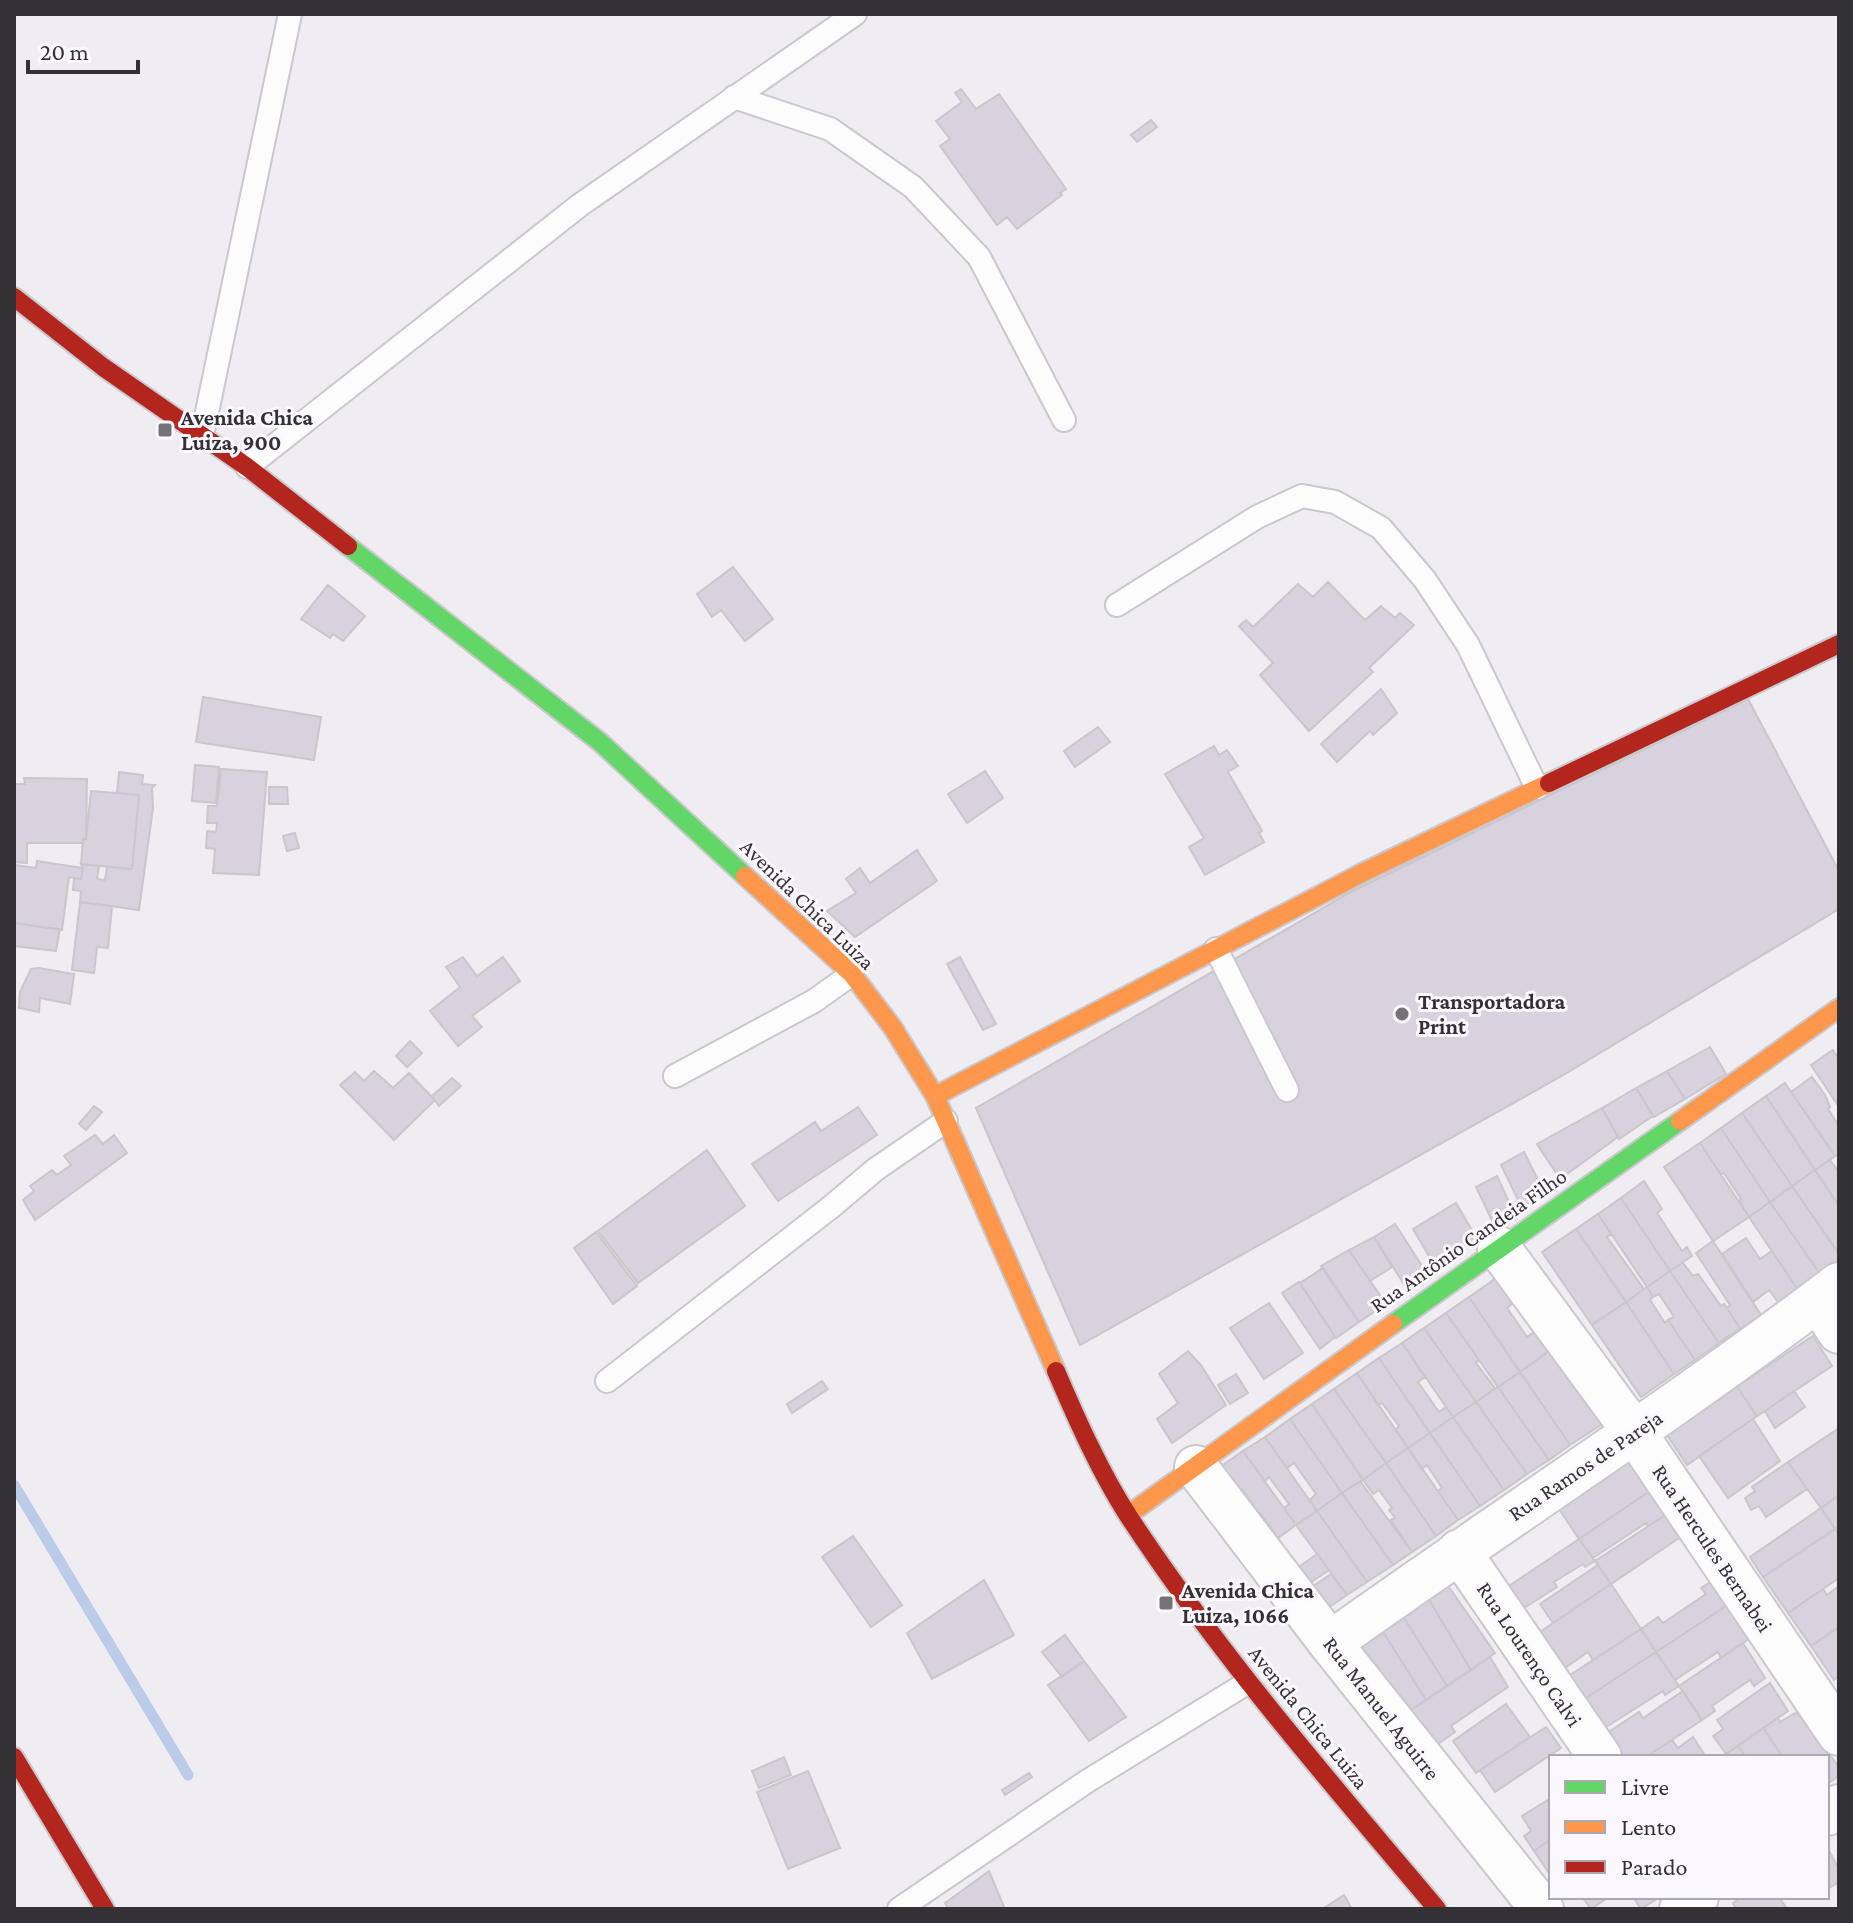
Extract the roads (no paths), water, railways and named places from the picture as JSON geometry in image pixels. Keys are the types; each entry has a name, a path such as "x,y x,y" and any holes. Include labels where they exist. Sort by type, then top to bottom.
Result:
{"main road":[{"name":"Avenida Chica Luiza","path":"14,297 103,367 247,467 600,742 852,974 893,1028 935,1096 1076,1417 1128,1515 1247,1683 1437,1909"},
{"path":"935,1096 1362,873 1839,644"},
{"name":"Rua Antônio Candeia Filho","path":"1128,1515 1313,1380 1839,1008"},
{"path":"14,1757 105,1906"}],"street":[{"name":"Rua Hercules Bernabei","path":"1499,1248 1635,1433 1839,1734"},
{"name":"Rua Ramos de Pareja","path":"1330,1643 1459,1551 1832,1306"},
{"name":"Rua Manuel Aguirre","path":"1196,1467 1330,1643 1542,1909"},
{"name":"Rua Lourenço Calvi","path":"1459,1551 1599,1755"}],"lane":[{"path":"202,436 290,14"},
{"path":"247,467 580,205 855,14"},
{"path":"734,97 830,129 913,187 979,257 1064,420"},
{"path":"1117,605 1268,511 1302,496 1335,502 1381,528 1425,580 1468,645 1537,788"},
{"path":"1216,949 1287,1090"},
{"path":"675,1076 814,1001 852,974"},
{"path":"607,1381 876,1169 946,1121"},
{"path":"899,1909 1089,1780 1247,1683"}],"waterway":[{"path":"14,1485 188,1775"}],"place":[{"name":"Avenida Chica Luiza, 900","path":"165,430"},
{"name":"Transportadora Print","path":"1402,1014"},
{"name":"Avenida Chica Luiza, 1066","path":"1166,1603"}]}
